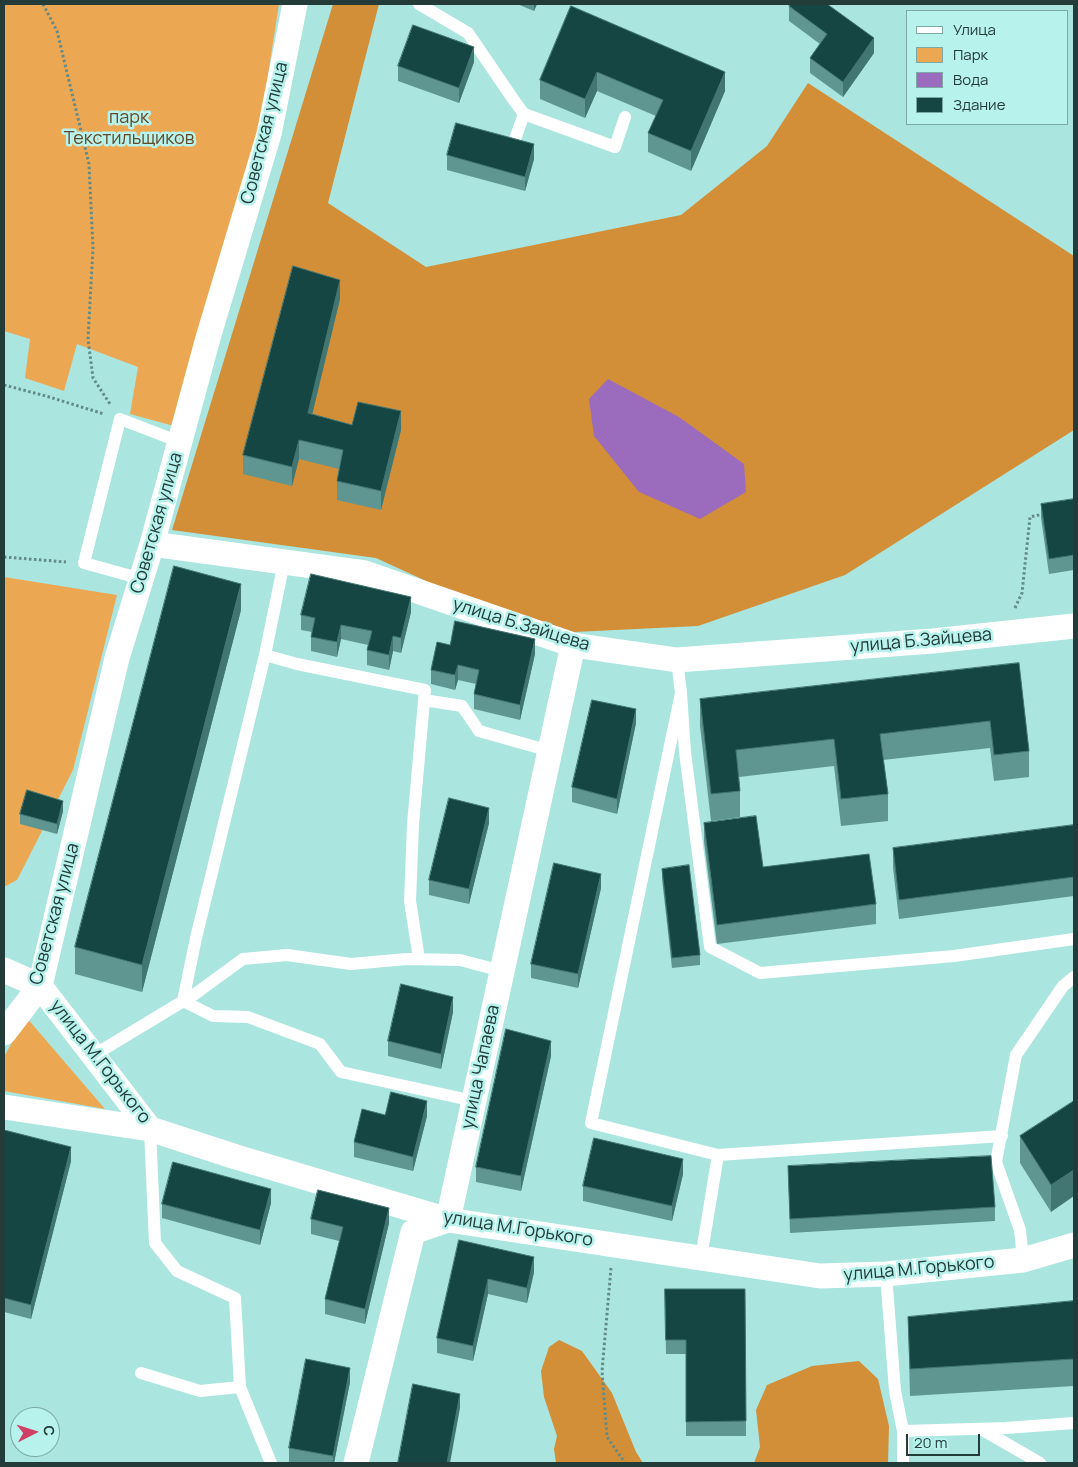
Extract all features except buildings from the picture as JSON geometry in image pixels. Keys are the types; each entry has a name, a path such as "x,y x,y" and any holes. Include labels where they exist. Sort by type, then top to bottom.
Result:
{"street":[{"name":"Советская улица","path":"4,1033 40,986 117,658 142,580 208,338 269,134 295,4"},
{"name":"улица Б.Зайцева","path":"152,544 365,573 573,645 677,660 933,641 1074,626"},
{"name":"улица Чапаева","path":"448,1220 573,645"},
{"path":"4,970 40,986"},
{"name":"улица М.Горького","path":"40,986 150,1129 236,1157 448,1220 820,1276 886,1274 1023,1260 1074,1245"},
{"path":"4,1107 150,1129"},
{"path":"356,1463 413,1232 448,1220"}],"lane":[{"path":"419,4 468,33 524,114 616,147 625,117"},
{"path":"515,139 524,114"},
{"path":"142,580 84,563 120,419 180,442"},
{"path":"183,1001 196,938 265,655 284,562"},
{"path":"265,655 297,664 425,690 413,824 410,901 419,959"},
{"path":"677,660 685,752 710,947 760,973 954,956 1074,939"},
{"path":"681,693 591,1123 718,1155 1002,1136"},
{"path":"424,700 462,706 479,731 550,751"},
{"path":"94,1055 183,1001 243,959 287,955 351,964 419,959 460,960 502,971"},
{"path":"1023,1260 1020,1230 996,1162 1016,1055 1063,986 1074,977"},
{"path":"183,1001 213,1016 248,1017 320,1044 341,1072 474,1100"},
{"path":"150,1129 155,1243 177,1271 235,1298 240,1387 271,1463"},
{"path":"701,1258 718,1155"},
{"path":"886,1274 895,1391 903,1431 903,1463"},
{"path":"141,1373 200,1391 240,1387"},
{"path":"903,1431 981,1429 1074,1423"},
{"path":"981,1429 1040,1463"}],"path":[{"path":"42,4 57,32 89,164 93,248 88,339 94,378 120,419"},
{"path":"4,385 120,419"},
{"path":"1004,634 1022,593 1030,517 1045,514"},
{"path":"4,557 84,563"},
{"path":"612,1245 603,1381 607,1437 625,1463"}],"green space":[{"name":"парк Текстильщиков","path":"4,4 279,4 260,126 174,426 130,414 138,367 77,344 64,391 25,378 30,339 4,331"},
{"path":"4,577 117,595 73,770 17,880 4,887"},
{"path":"26,1017 105,1109 4,1091 4,1057"}],"shaded area":[{"path":"333,4 379,4 328,203 426,267 681,215 767,146 808,83 1074,256 1074,430 845,575 698,626 574,632 437,586 376,558 172,530"},
{"path":"559,1340 582,1351 612,1393 636,1452 643,1463 556,1463 554,1449 557,1436 544,1397 541,1371 549,1347"},
{"path":"859,1361 878,1379 889,1426 888,1463 754,1463 760,1447 756,1410 767,1385 812,1366"}],"water":[{"path":"608,379 679,417 744,464 746,492 700,519 639,492 594,436 589,399"}]}
